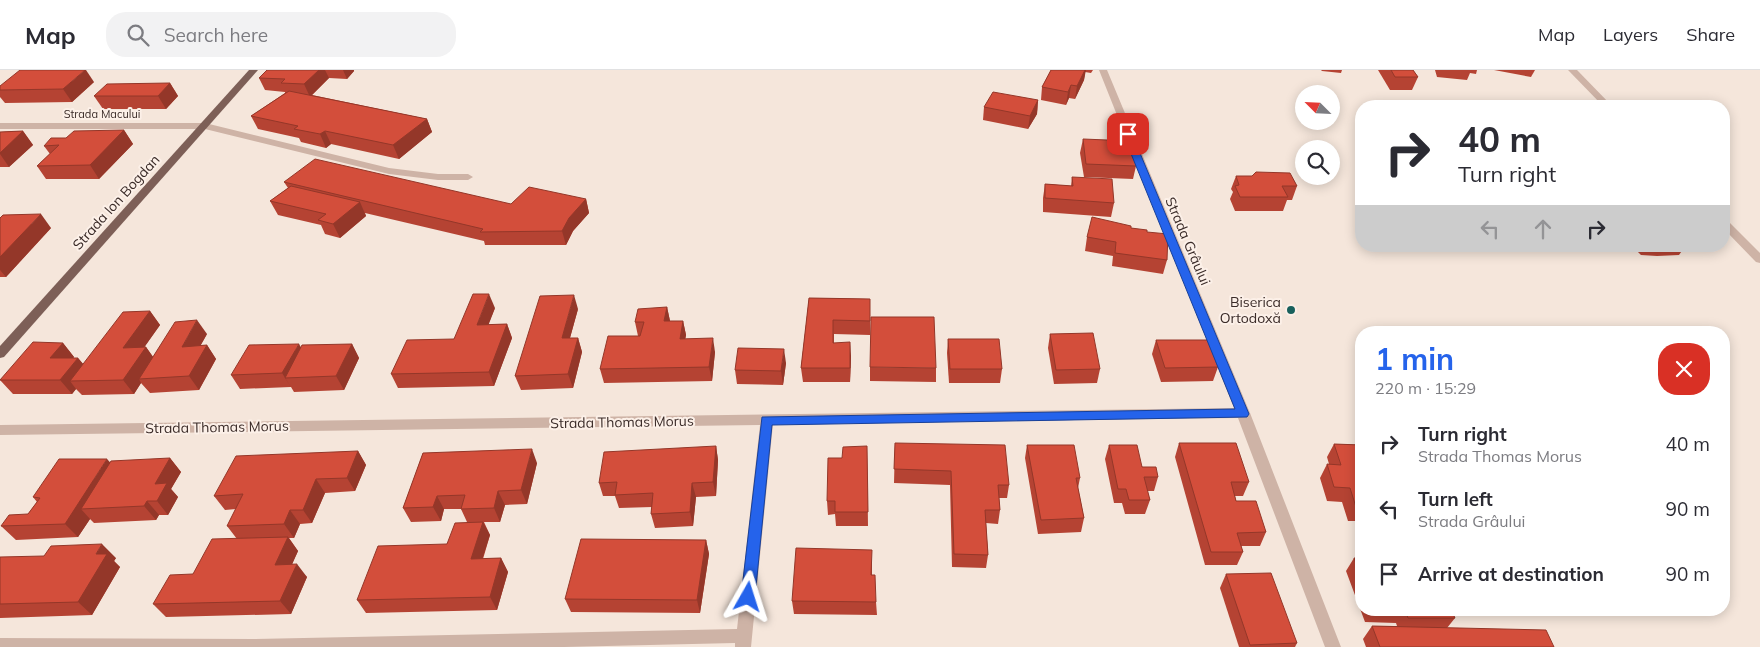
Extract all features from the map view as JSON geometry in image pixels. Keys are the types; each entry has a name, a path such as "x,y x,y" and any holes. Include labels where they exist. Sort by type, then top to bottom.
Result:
{"main road":[{"name":"Strada Ion Bogdan","path":"0,354 254,70"}],"street":[{"name":"Strada Grâului","path":"1103,70 1243,414 1333,647"},
{"path":"1572,70 1602,100"},
{"name":"Strada Macului","path":"0,126 204,126 389,171 428,176 468,177"},
{"path":"1730,229 1760,259"},
{"name":"Strada Thomas Morus","path":"0,430 1243,414"},
{"path":"0,645 255,646 743,641 767,420"}],"building":[{"path":"20,70 85,70 63,89 0,90 0,86"},
{"path":"267,70 319,70 304,84 281,83 285,79 259,78"},
{"path":"1051,70 1085,70 1077,86 1071,85 1068,92 1042,87"},
{"path":"1391,70 1413,70 1418,77 1395,77"},
{"path":"170,83 158,96 94,96 107,84"},
{"path":"289,91 427,119 393,145 325,131 320,134 294,129 298,126 251,116"},
{"path":"993,92 1038,100 1030,116 984,107"},
{"path":"124,130 90,165 37,166 59,145 44,146 51,138 66,138 74,131"},
{"path":"23,131 0,153 0,132"},
{"path":"1083,139 1131,141 1136,166 1086,164"},
{"path":"315,159 511,204 529,187 586,199 569,218 562,231 480,232 483,229 284,182"},
{"path":"1256,172 1290,173 1297,186 1282,186 1288,197 1240,197 1235,186 1239,185 1236,176 1252,176"},
{"path":"1072,177 1112,179 1114,203 1045,198 1045,184 1073,186"},
{"path":"291,186 360,202 333,224 318,220 326,214 270,201"},
{"path":"41,214 0,257 0,218 3,215"},
{"path":"1092,217 1131,226 1131,228 1147,230 1147,232 1168,234 1167,260 1115,253 1116,242 1087,237"},
{"path":"473,294 489,294 477,325 507,324 489,372 391,374 407,340 454,339"},
{"path":"574,295 562,338 578,338 568,374 515,376 540,296"},
{"path":"809,298 870,299 870,321 833,320 833,343 850,342 850,368 801,368"},
{"path":"667,307 664,321 683,321 680,339 713,338 709,367 600,369 608,336 640,336 644,322 635,322 638,309"},
{"path":"150,311 123,348 146,347 123,380 70,381 123,312"},
{"path":"871,317 934,317 936,368 870,367"},
{"path":"197,320 182,347 207,345 189,376 139,379 175,322"},
{"path":"1093,333 1100,369 1056,370 1050,334"},
{"path":"948,339 999,339 1002,369 950,369"},
{"path":"1156,340 1208,340 1218,367 1165,368"},
{"path":"33,342 63,343 50,358 78,358 60,380 0,380"},
{"path":"299,344 282,373 231,375 249,345"},
{"path":"352,344 336,376 285,378 302,345"},
{"path":"738,348 784,349 781,371 735,370"},
{"path":"895,443 1005,445 1009,485 998,485 1000,510 985,510 988,555 954,554 951,471 894,469"},
{"path":"1179,443 1236,443 1249,482 1231,482 1236,501 1256,501 1266,532 1237,533 1243,552 1211,552"},
{"path":"1334,444 1355,445 1355,504 1350,488 1334,487 1327,464 1341,465"},
{"path":"1027,445 1074,445 1080,478 1076,478 1084,518 1041,520"},
{"path":"1109,445 1137,445 1142,467 1156,467 1158,477 1144,477 1150,500 1129,500 1126,489 1118,489"},
{"path":"716,446 713,482 692,483 690,512 651,514 653,493 615,495 617,482 599,483 604,452"},
{"path":"867,446 868,512 835,512 835,501 827,501 828,458 842,458 843,447"},
{"path":"532,449 521,490 498,491 494,508 461,509 465,495 437,496 433,507 403,508 423,453"},
{"path":"358,451 347,478 316,479 303,510 290,510 284,524 227,526 243,494 214,496 236,456"},
{"path":"170,458 155,484 167,483 157,501 147,501 144,506 81,509 111,461"},
{"path":"59,459 107,459 65,524 1,526 9,515 28,514 40,498 33,497"},
{"path":"483,522 471,559 501,558 490,597 357,600 378,546 447,544 455,523"},
{"path":"288,537 275,565 297,564 280,601 153,604 170,575 193,574 212,539"},
{"path":"581,539 706,540 697,600 565,599"},
{"path":"102,544 96,554 107,554 78,602 0,604 0,557 44,556 51,546"},
{"path":"796,548 872,550 871,575 875,575 876,602 792,601"},
{"path":"1271,573 1297,643 1250,645 1226,574"},
{"path":"1407,616 1454,616 1455,618 1408,618"},
{"path":"1372,626 1546,630 1554,647 1380,647"}],"place":[{"name":"Biserica Ortodoxă","path":"1291,310"}],"route":[{"path":"748,597 767,420 1243,414 1128,134"}]}
